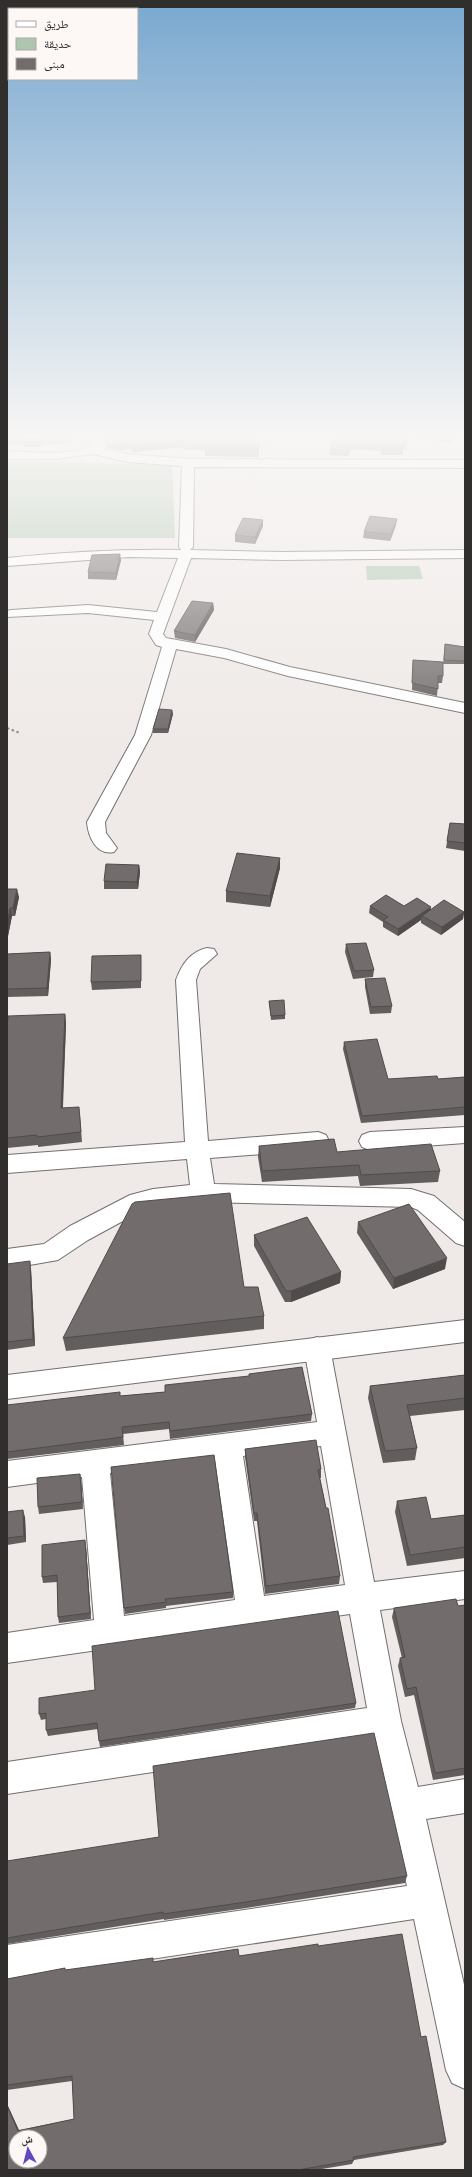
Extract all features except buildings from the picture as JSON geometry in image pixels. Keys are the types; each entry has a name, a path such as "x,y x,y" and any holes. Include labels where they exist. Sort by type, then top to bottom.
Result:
{"street":[{"path":"186,537 186,551 156,637 160,642 226,654 304,674 465,708"},
{"path":"7,554 94,546 297,556 465,554"},
{"path":"7,562 105,554 186,551 465,548"},
{"path":"11,614 88,609 162,617"},
{"path":"108,848 97,834 96,822 143,736 170,644"},
{"path":"203,1193 197,1149 186,980 191,966 207,954"},
{"path":"370,1141 464,1127"},
{"path":"7,1164 318,1141"},
{"path":"7,1259 49,1253 79,1233 138,1202 153,1198 203,1193 411,1198 426,1203 465,1236"},
{"path":"7,1387 465,1331"},
{"path":"317,1348 385,1721 406,1805 465,2070"},
{"path":"7,1474 95,1464 332,1432"},
{"path":"228,1445 252,1612"},
{"path":"95,1464 110,1632"},
{"path":"7,1648 252,1612 465,1585"},
{"path":"7,1778 385,1721"},
{"path":"406,1805 465,1796"},
{"path":"7,1963 427,1900"}],"path":[{"path":"7,728 20,733"}],"green space":[{"path":"7,537 175,537 175,538 7,538"},
{"path":"366,566 419,566 423,579 367,580"}]}
